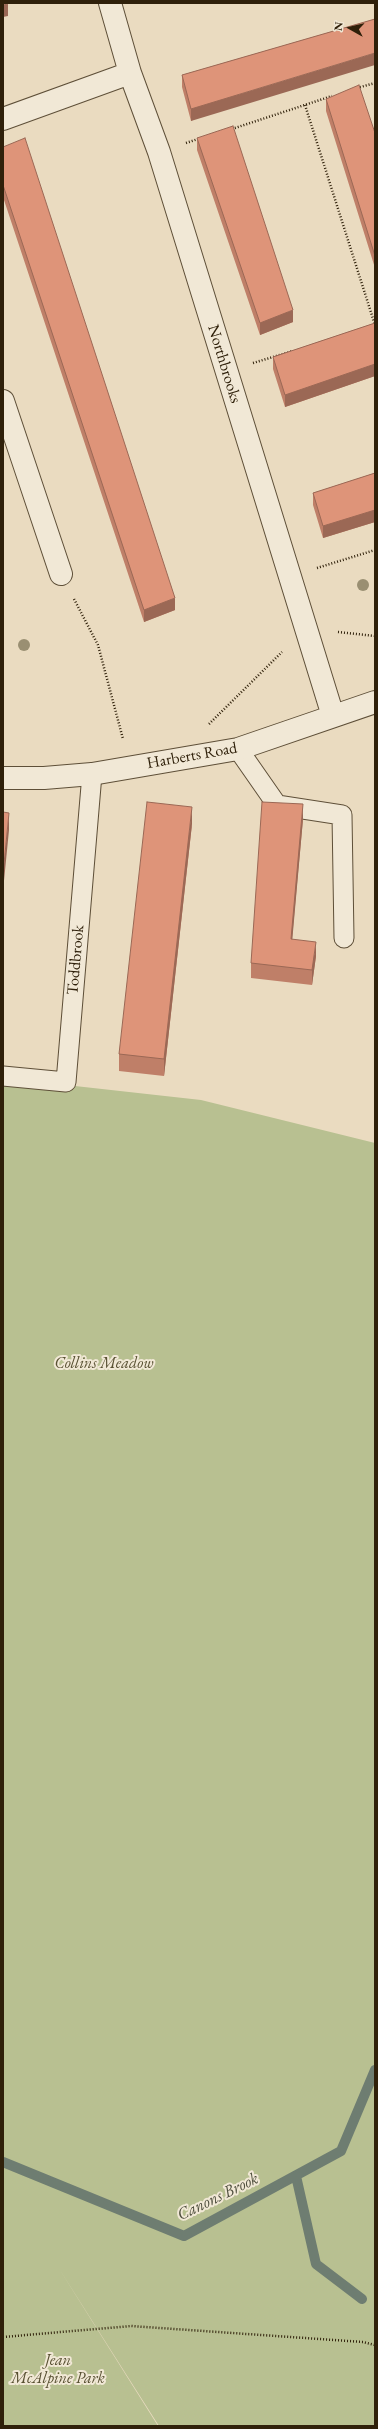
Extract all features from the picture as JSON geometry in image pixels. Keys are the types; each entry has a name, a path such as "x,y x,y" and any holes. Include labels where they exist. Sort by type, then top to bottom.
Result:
{"street":[{"name":"Northbrooks","path":"110,3 130,73 159,152 333,716"},
{"path":"3,119 130,73"},
{"path":"3,401 61,574"},
{"name":"Harberts Road","path":"3,778 44,778 92,774 238,749 375,702"}],"lane":[{"path":"238,749 277,805 342,815 344,938"},
{"name":"Toddbrook","path":"3,1076 66,1082 92,774"}],"path":[{"path":"354,89 375,83"},
{"path":"224,131 333,96"},
{"path":"305,105 375,325 368,328"},
{"path":"159,152 202,138"},
{"name":"Northbrooks","path":"249,364 301,348"},
{"path":"290,577 375,550"},
{"path":"61,574 98,645 130,767"},
{"path":"206,727 306,629 375,636"},
{"path":"3,2337 131,2326 363,2342 375,2345"}],"green space":[{"path":"3,1078 201,1100 375,1143 375,2426 159,2426 58,2267 158,2426 3,2426"}],"building":[{"path":"375,19 375,53 191,109 182,75"},
{"path":"359,85 375,133 375,256 326,99"},
{"path":"233,126 293,310 260,323 197,138"},
{"path":"25,138 175,598 144,610 3,185 3,147"},
{"path":"375,323 375,364 285,395 273,357"},
{"path":"375,473 375,510 323,526 313,493"},
{"path":"147,802 192,807 164,1059 119,1054"},
{"path":"262,802 303,804 291,939 316,942 312,970 251,963"},
{"path":"3,812 9,813 3,874"}],"waterway":[{"name":"Canons Brook","path":"3,2162 184,2236 341,2151 375,2070"},
{"path":"296,2176 316,2264 362,2299"}],"park label":[{"name":"Collins Meadow","path":"104,1364"},
{"name":"Jean McAlpine Park","path":"58,2370"}]}
